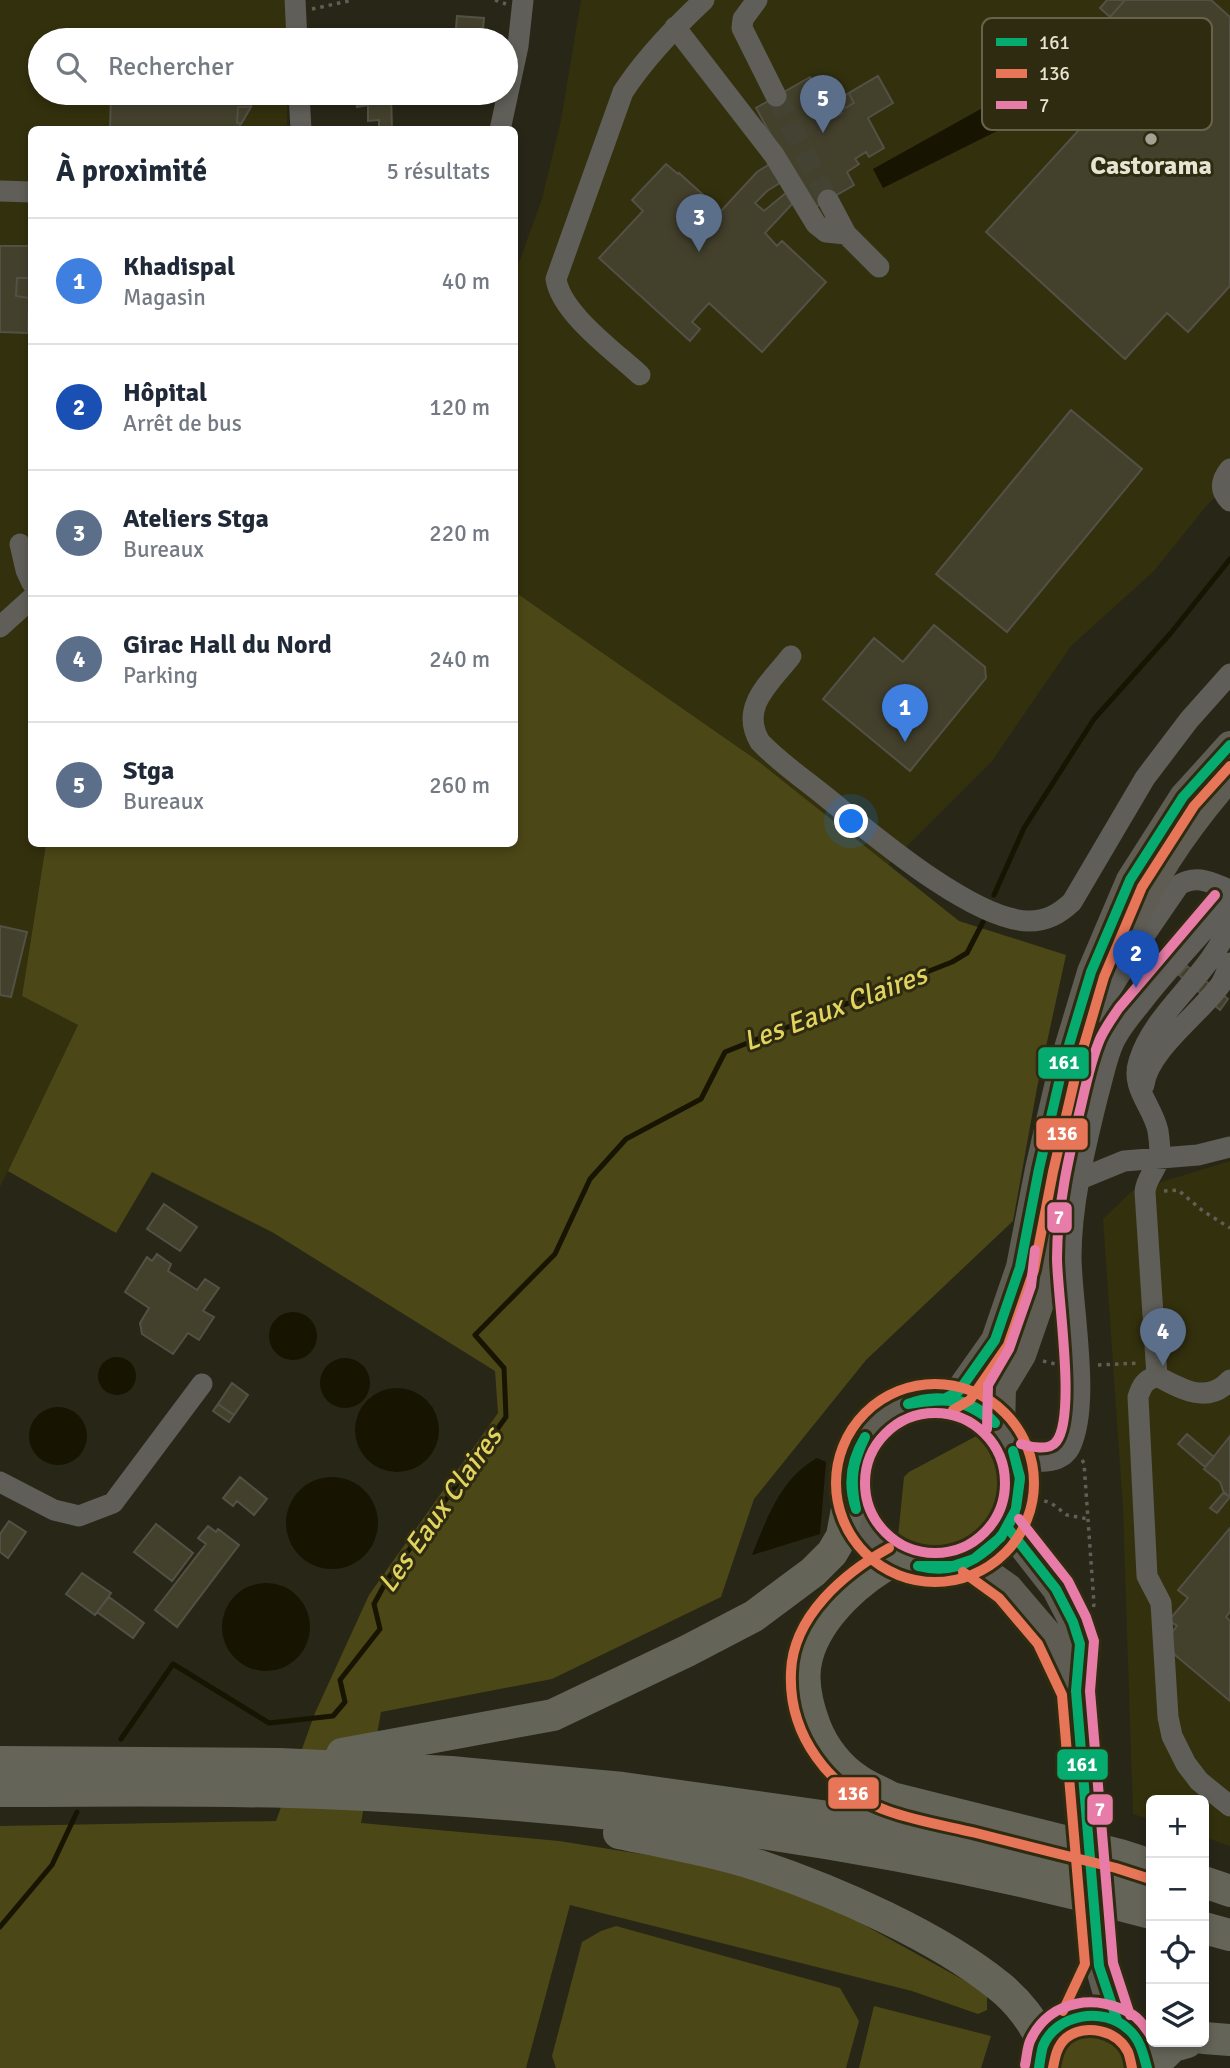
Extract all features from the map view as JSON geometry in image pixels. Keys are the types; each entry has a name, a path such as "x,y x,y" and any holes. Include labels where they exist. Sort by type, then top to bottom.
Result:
{"highway":[{"path":"280,1764 553,1715 754,1616 813,1572 832,1553 842,1535 850,1492"},
{"path":"896,1560 857,1585 816,1637 806,1658 805,1683 809,1709 819,1736 836,1761 858,1780 892,1798 1146,1864"},
{"path":"0,1762 280,1764 451,1772 623,1788 928,1830 1146,1887"},
{"path":"0,1791 321,1793 569,1810 697,1824 835,1844 1053,1888 1146,1912"},
{"path":"569,1810 593,1828 693,1848 759,1866 829,1892 911,1931 972,1966 1001,1987 1038,2030 1042,2057"},
{"path":"1209,1884 1230,1891"},
{"path":"1209,1903 1230,1909"},
{"path":"1209,1929 1230,1935"},
{"path":"1209,2038 1230,2040"},
{"path":"1148,2068 1172,2047"}],"main road":[{"path":"946,1398 958,1391 995,1340 1020,1267 1063,1065 1091,972 1130,880 1183,797 1230,745"},
{"path":"1001,1429 1002,1388 1023,1355 1045,1289 1065,1134 1097,1012 1146,893 1201,811 1230,777"},
{"path":"946,1398 976,1409 1001,1429 1017,1458 1020,1493 1008,1528 992,1548 971,1561 933,1569 914,1567 896,1560 874,1542 858,1519 850,1492 852,1466 860,1442 876,1422 897,1407 921,1399 946,1398"},
{"path":"1008,1528 1056,1590 1073,1622 1080,1644 1076,1690 1099,1966 1117,2020"},
{"path":"971,1561 1009,1588 1051,1636 1076,1690"},
{"path":"1076,2017 1099,1966"},
{"path":"1042,2057 1052,2033 1063,2023 1090,2014 1104,2015 1130,2029 1140,2041 1148,2068"}],"street":[{"path":"518,46 523,0"},
{"path":"640,375 568,309 558,292 556,279 622,92 675,27 704,0"},
{"path":"757,0 747,10 742,28 776,96"},
{"path":"295,6 296,28"},
{"path":"675,27 774,155 816,224 826,232 846,233"},
{"path":"300,105 301,126"},
{"path":"501,126 505,105"},
{"path":"0,191 28,192"},
{"path":"828,200 846,233 879,267"},
{"path":"1230,469 1223,478 1222,487 1224,495 1230,500"},
{"path":"20,544 28,574"},
{"path":"0,627 28,602"},
{"path":"791,656 753,708 754,731 769,751 879,840 943,886 1009,918 1028,921 1045,919 1060,913 1072,902 1145,778 1189,720 1230,674"},
{"path":"1097,1012 1179,885 1188,879 1201,879 1228,900"},
{"path":"1157,1376 1145,1192 1149,1175 1159,1159 1158,1130 1139,1088 1137,1076 1140,1058 1156,1028 1203,970 1228,900"},
{"path":"1017,1458 1027,1461 1054,1461 1069,1450 1080,1411 1071,1255 1080,1179 1109,1054 1120,1030 1228,900"},
{"path":"1145,1101 1145,1078 1148,1070 1182,1026 1221,984 1230,963"},
{"path":"1080,1179 1124,1161 1198,1155 1230,1147"},
{"path":"1228,1802 1199,1781 1186,1764 1172,1736 1168,1717 1161,1603 1147,1576 1138,1397 1147,1379 1157,1376 1200,1395 1225,1386 1230,1380"},
{"path":"0,1482 54,1510 79,1516 113,1503 202,1384"}],"path":[{"path":"295,6 353,0"},
{"path":"1145,1192 1178,1190 1203,1211 1230,1228"},
{"path":"1070,1447 1084,1463 1094,1604 1080,1644"},
{"path":"1020,1493 1051,1503 1067,1515 1088,1519"}],"shaded area":[{"path":"0,0 284,0 286,28 28,28 28,105 287,105 287,126 28,126 28,847 46,847 22,996 78,1025 0,1187"},
{"path":"581,0 1230,0 1230,482 1207,505 1154,571 1071,646 992,761 888,865 758,761 518,594 518,265 542,199 561,120"},
{"path":"982,108 982,130 999,130 883,188 873,169"},
{"path":"518,594 758,761 959,921 1066,955 1037,1088 1013,1221 866,1360 754,1499 721,1597 552,1679 381,1712 361,1823 559,1841 697,1863 821,1901 987,1993 987,2010 978,2014 912,1991 570,1905 526,2068 0,2068 0,1826 276,1821 315,1713 369,1595 498,1413 495,1371 272,1232 152,1172 116,1233 8,1171 78,1025 22,996 46,847 518,847"},
{"path":"1230,1161 1230,1846 1209,1839 1209,1795 1146,1795 1146,1818 1133,1814 1123,1509 1103,1219 1132,1191"},
{"path":"293,1312 310,1319 317,1336 310,1353 293,1360 276,1353 269,1336 276,1319"},
{"path":"117,1357 130,1363 136,1376 130,1389 117,1395 104,1389 98,1376 104,1363"},
{"path":"345,1358 362,1366 370,1383 362,1400 345,1408 328,1400 320,1383 328,1366"},
{"path":"397,1388 413,1391 427,1400 436,1414 439,1430 436,1446 427,1460 413,1469 397,1472 381,1469 367,1460 358,1446 355,1430 358,1414 367,1400 381,1391"},
{"path":"58,1407 79,1415 87,1436 79,1457 58,1465 37,1457 29,1436 37,1415"},
{"path":"982,1433 996,1449 1006,1479 1005,1494 994,1522 972,1543 951,1551 931,1552 904,1546 898,1537 904,1477"},
{"path":"817,1458 826,1462 820,1534 752,1555 770,1513 785,1488 804,1466"},
{"path":"332,1477 350,1480 365,1490 375,1505 378,1523 375,1541 365,1556 350,1566 332,1569 314,1566 299,1556 289,1541 286,1523 289,1505 299,1490 314,1480"},
{"path":"266,1583 283,1586 297,1596 307,1610 310,1627 307,1644 297,1658 283,1668 266,1671 249,1668 235,1658 225,1644 222,1627 225,1610 235,1596 249,1586"},
{"path":"616,1926 840,1988 859,2021 846,2068 556,2068 552,2056 582,1942"},
{"path":"874,2006 991,2036 981,2068 859,2068"},
{"path":"1099,2032 1122,2045 1132,2068 1057,2068 1063,2052 1071,2042"}],"building":[{"path":"1107,0 1125,0 1110,17 1100,8"},
{"name":"Castorama","path":"1125,0 1211,0 1230,17 1230,286 1188,332 1167,313 1125,359 986,232 1079,130 1212,130 1212,18 1110,17"},
{"path":"457,16 484,18 483,28 456,28"},
{"path":"878,76 893,103 868,118 884,148 869,157 866,152 855,159 859,164 847,172 854,185 812,209 756,108 810,77 833,118 854,103 849,93"},
{"path":"849,93 854,103 840,111 834,101"},
{"path":"111,105 251,105 238,107 237,123 240,123 240,126 110,126"},
{"path":"368,105 391,105 392,126 379,126 379,120 368,121"},
{"path":"238,107 251,107 241,124 237,123"},
{"path":"773,162 783,181 755,203 764,211 787,192 793,203 765,233 777,246 782,241 826,282 762,352 709,303 692,322 700,329 690,341 599,258 643,211 632,200 666,164 721,211 757,172"},
{"path":"0,246 28,246 28,278 17,278 16,296 28,298 28,333 0,332"},
{"path":"17,278 28,278 28,298 16,296"},
{"path":"1071,410 1142,469 1007,632 936,574"},
{"path":"934,625 985,667 986,678 910,771 823,699 874,638 903,662"},
{"path":"0,926 27,932 11,997 0,995"},
{"path":"1187,966 1228,999 1220,1010 1179,975"},
{"path":"164,1204 197,1227 180,1251 147,1229"},
{"path":"157,1254 171,1264 168,1271 197,1290 205,1279 219,1288 203,1311 214,1317 199,1340 188,1333 173,1354 142,1334 140,1323 149,1308 125,1292 147,1257 152,1261"},
{"path":"232,1383 248,1395 234,1415 218,1404"},
{"path":"218,1404 234,1415 229,1422 213,1411"},
{"path":"1187,1434 1214,1457 1205,1467 1178,1444"},
{"path":"1230,1436 1230,1497 1224,1493 1220,1482 1204,1469"},
{"path":"240,1477 267,1499 254,1515 237,1501 233,1506 223,1498"},
{"path":"1224,1492 1230,1497 1217,1513 1210,1508"},
{"path":"9,1521 26,1532 8,1558 0,1552 0,1534"},
{"path":"156,1524 193,1553 172,1581 134,1552"},
{"path":"208,1526 216,1532 218,1529 239,1545 177,1627 155,1610 206,1544 198,1538"},
{"path":"1230,1528 1230,1612 1226,1617 1230,1621 1230,1701 1169,1650 1165,1641 1177,1626 1169,1620 1188,1598 1178,1590"},
{"path":"82,1573 111,1593 95,1615 66,1594"},
{"path":"109,1597 144,1623 133,1638 97,1612"}],"waterway":[{"name":"Les Eaux Claires","path":"994,895 1024,828 1094,719 1170,634 1230,559"},
{"name":"Les Eaux Claires","path":"121,1739 173,1664 269,1723 333,1716 345,1702 340,1680 380,1629 374,1604 387,1580 506,1417 504,1368 475,1335 555,1254 590,1179 626,1139 701,1099 725,1052 952,962 967,953 983,922"},
{"name":"Les Eaux Claires","path":"0,1927 52,1865 77,1812"}],"tunnel":[{"path":"776,96 828,200"}],"transit line":[{"name":"161","path":"946,1398 959,1391 995,1340 1020,1267 1063,1065 1091,972 1130,880 1183,797 1230,745"},
{"name":"136","path":"953,1410 970,1400 1008,1345 1034,1270 1077,1069 1104,977 1142,887 1194,806 1230,766"},
{"name":"7","path":"1021,1444 1049,1447 1056,1442 1062,1428 1066,1382 1057,1258 1059,1220 1072,1143 1097,1047 1119,1008 1215,895"},
{"name":"7","path":"987,1429 988,1385 1009,1349 1031,1286 1035,1250"},
{"name":"136","path":"935,1384 973,1392 1005,1413 1026,1445 1034,1483 1026,1521 1005,1553 973,1574 935,1582 897,1574 865,1553 844,1521 836,1483 844,1445 865,1413 897,1392 935,1384"},
{"name":"161","path":"908,1404 919,1400 954,1400 976,1408 995,1423"},
{"name":"161","path":"908,1404 954,1402 972,1408 995,1423"},
{"name":"7","path":"935,1413 962,1419 984,1434 999,1456 1005,1483 999,1510 984,1532 962,1547 935,1553 908,1547 886,1532 871,1510 865,1483 871,1456 886,1434 908,1419 935,1413"},
{"name":"161","path":"856,1509 852,1472 856,1454 865,1437"},
{"name":"161","path":"856,1509 853,1472 865,1437"},
{"name":"161","path":"1013,1451 1020,1477 1016,1508"},
{"name":"161","path":"1013,1451 1020,1479 1016,1508"},
{"name":"161","path":"974,1559 1001,1537 1015,1511"},
{"name":"161","path":"974,1559 999,1538 1015,1511"},
{"name":"7","path":"1019,1519 1068,1581 1086,1617 1094,1641 1090,1691 1113,1963 1130,2015"},
{"name":"161","path":"1008,1528 1056,1589 1073,1622 1080,1644 1076,1691 1099,1966 1117,2020"},
{"name":"136","path":"889,1548 855,1570 824,1598 811,1615 794,1652 792,1695 805,1738 817,1758 848,1790 888,1811 1146,1878"},
{"name":"161","path":"918,1566 953,1566 974,1559"},
{"name":"161","path":"918,1566 947,1568 974,1559"},
{"name":"136","path":"963,1572 999,1598 1038,1644 1062,1695 1085,1964 1063,2011"},
{"name":"7","path":"1025,2065 1030,2042 1039,2026 1050,2015 1076,2004 1091,2002 1120,2008 1136,2017 1146,2029"},
{"name":"161","path":"1039,2068 1043,2046 1049,2035 1069,2020 1094,2016 1106,2017 1128,2029 1140,2047 1147,2068"},
{"name":"136","path":"1053,2068 1058,2048 1063,2041 1074,2033 1091,2030 1109,2034 1123,2044 1132,2068"}],"place":[{"name":"Stga","path":"823,133"},
{"name":"Castorama","path":"1151,139"},
{"name":"Ateliers Stga","path":"699,252"},
{"name":"Khadispal","path":"905,742"},
{"name":"Hôpital","path":"1136,988"},
{"name":"Girac Hall du Nord","path":"1163,1366"}]}
